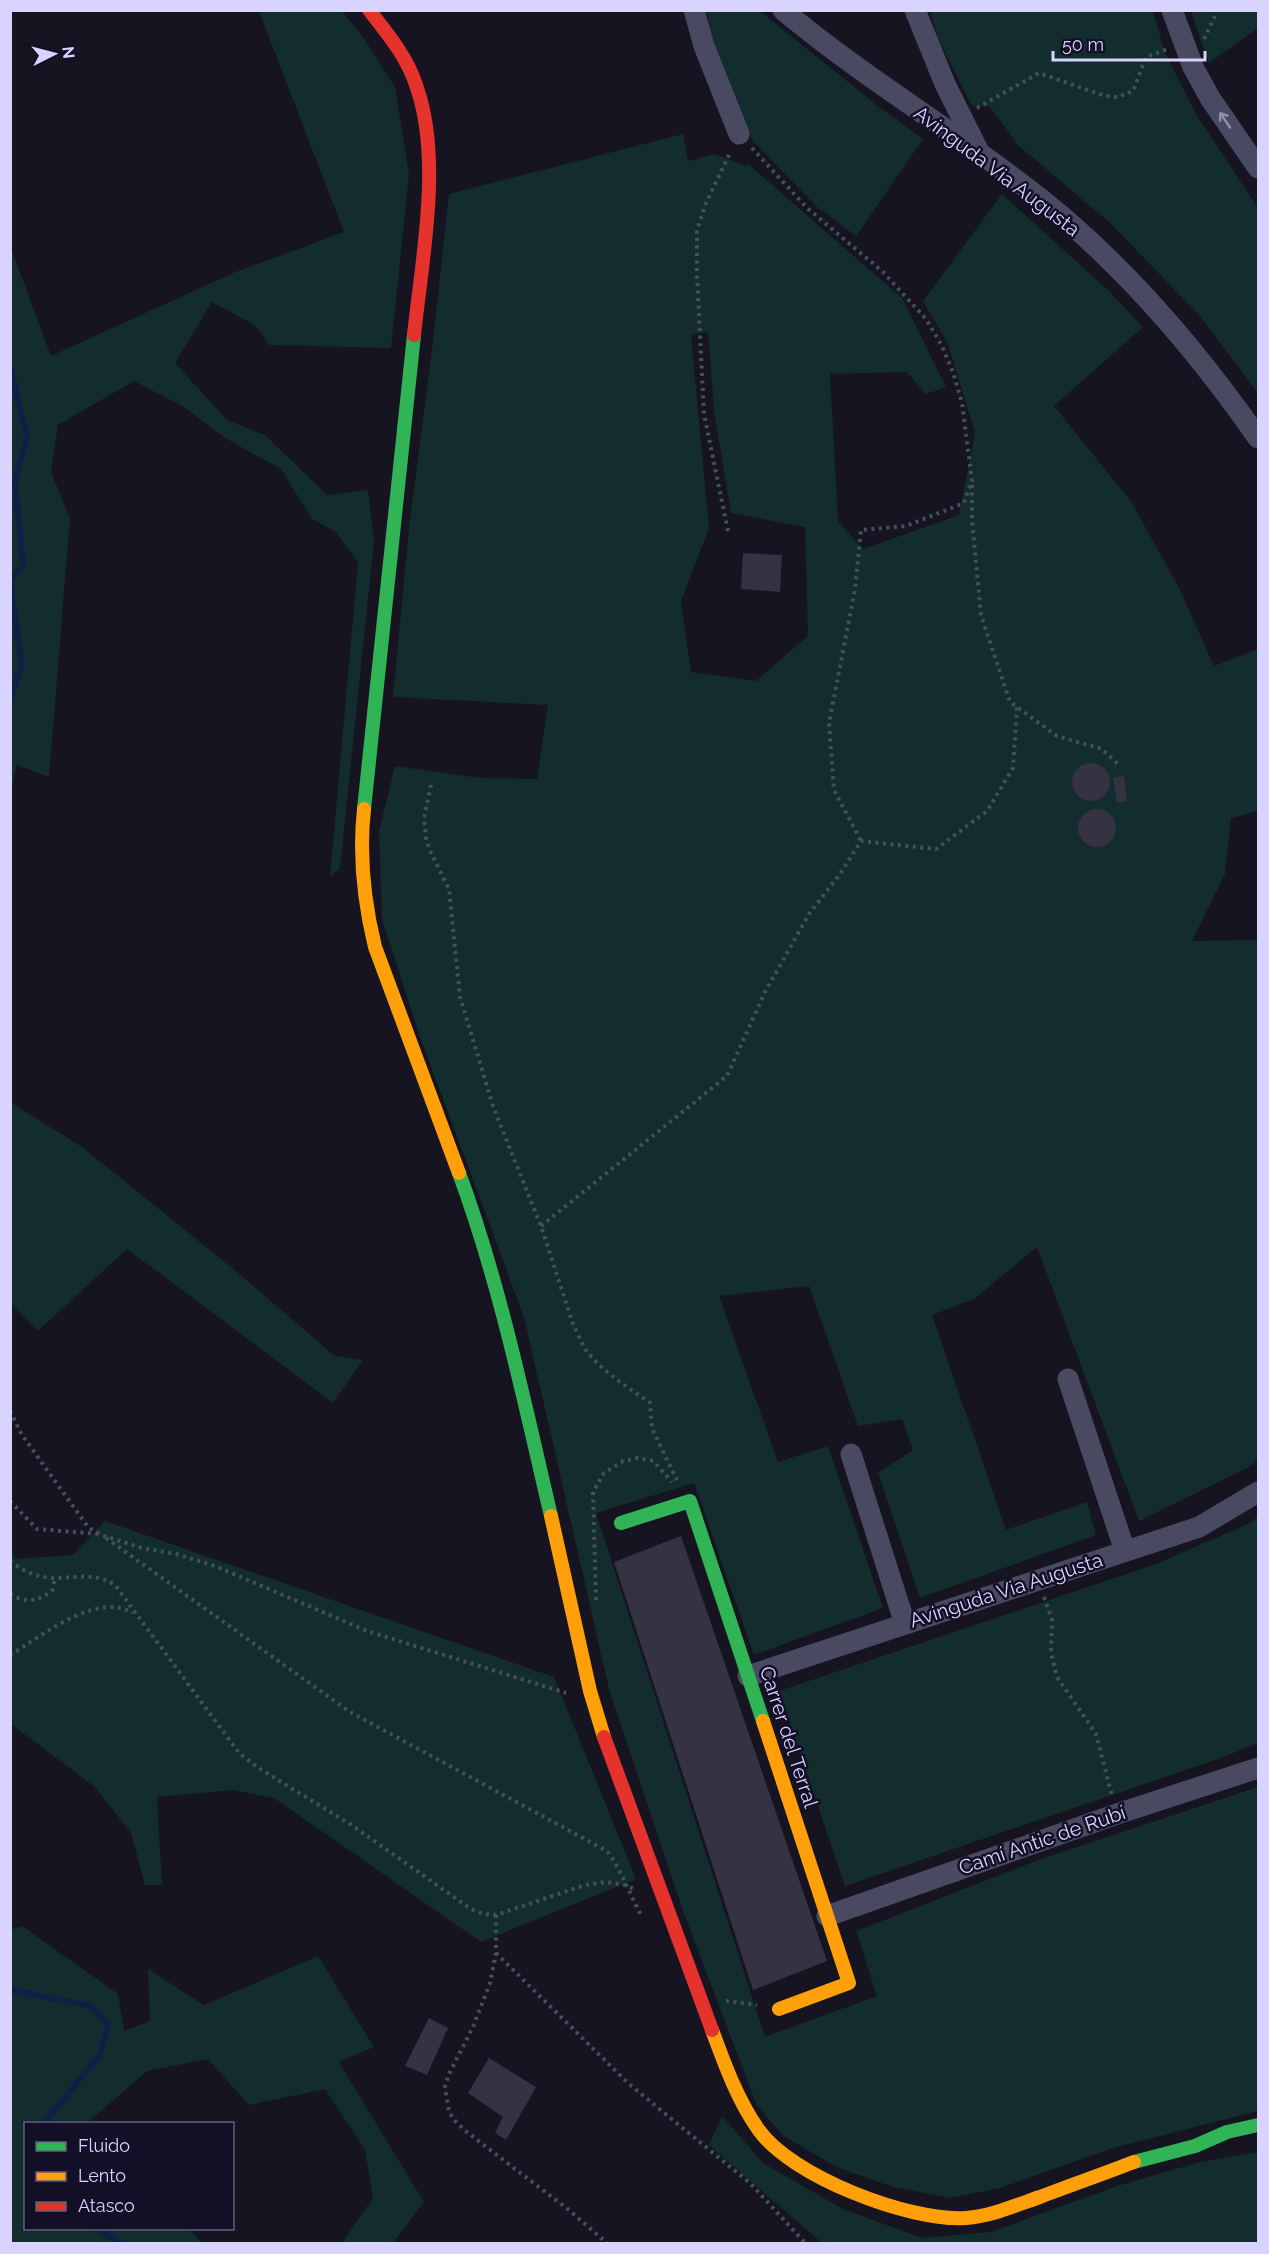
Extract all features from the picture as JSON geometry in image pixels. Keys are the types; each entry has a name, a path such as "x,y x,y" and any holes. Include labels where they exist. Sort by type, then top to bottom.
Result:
{"main road":[{"path":"369,10 395,41 412,70 419,88 427,124 429,165 426,224 364,810 362,845 365,901 375,946 480,1231 492,1272 519,1377 590,1691 608,1750 730,2080 759,2131 782,2154 819,2177 878,2202 917,2214 954,2218 995,2213 1138,2161 1195,2146 1227,2132 1258,2125"},
{"name":"Carrer del Terral","path":"621,1523 690,1501 849,1983 779,2008"},
{"path":"1195,2146 1258,2139"}],"street":[{"path":"694,10 704,46 739,135"},
{"name":"Avinguda Via Augusta","path":"783,10 892,93 1041,199 1107,257 1181,335 1221,385 1258,438"},
{"path":"915,10 933,56 981,155"},
{"path":"1172,10 1193,67 1210,98 1258,168"},
{"path":"1068,1379 1125,1551"},
{"path":"851,1454 905,1624"},
{"name":"Avinguda Via Augusta","path":"748,1676 1199,1527 1258,1492"},
{"name":"Camí Antic de Rubí","path":"827,1916 1117,1814 1258,1768"}],"path":[{"path":"961,117 1039,73 1105,96 1118,97 1133,92 1146,57 1205,39 1218,10"},
{"path":"728,531 704,414 697,230 706,203 739,135 807,208 883,272 926,319 941,344 962,403 972,482 972,520 981,615 1010,702 1057,736 1102,749 1119,765"},
{"path":"861,841 834,790 829,723 855,589 861,530 906,526 964,504 972,482"},
{"path":"861,841 936,849 987,811 1013,768 1017,707"},
{"path":"431,785 424,818 426,838 449,888 460,997 494,1109 541,1226 573,1324 586,1349 617,1380 650,1403"},
{"path":"541,1226 727,1076 765,992 809,914 840,874 861,841"},
{"path":"10,1411 22,1435 88,1527 350,1712 607,1851 619,1868 625,1885 606,1882 585,1885 496,1915 471,1909 353,1826 248,1760 226,1736 115,1585 104,1578 40,1577 10,1561"},
{"path":"10,1501 37,1529 101,1534 142,1548 176,1554 215,1566 378,1635 562,1694 590,1691"},
{"path":"10,1594 19,1600 38,1599 52,1591 55,1578"},
{"path":"1039,1580 1052,1620 1051,1653 1057,1677 1096,1734 1117,1814"},
{"path":"10,1655 80,1614 96,1608 123,1607 134,1613"},
{"path":"496,1915 496,1953 490,1983 484,2001 449,2074 446,2087 449,2112 468,2133 569,2210 608,2244"},
{"path":"496,1953 629,2084 751,2184 806,2244"}],"green space":[{"path":"259,11 342,11 363,37 395,87 409,174 391,348 269,345 255,325 212,302 175,363 227,420 265,435 327,495 368,490 374,541 340,868 330,877 358,563 336,532 312,519 281,469 225,438 184,407 134,381 58,425 51,472 70,518 49,777 17,765 11,791 11,248 51,356 233,273 344,232"},
{"path":"707,11 760,11 879,107 923,139 856,236 816,206 752,140 711,36"},
{"path":"930,11 1153,11 1165,53 1196,114 1258,208 1258,393 1199,315 1111,224 1018,145 990,107 972,106 938,38"},
{"path":"1191,11 1258,11 1258,28 1209,63"},
{"path":"683,134 688,161 714,154 747,166 747,163 902,298 946,387 926,394 907,372 830,374 838,521 863,549 959,515 975,433 948,344 923,301 1002,194 1111,293 1143,327 1054,406 1132,503 1180,590 1214,666 1258,649 1258,811 1231,818 1225,874 1192,941 1258,940 1258,1458 1249,1467 1139,1521 1037,1247 974,1299 932,1315 1006,1530 1087,1502 1096,1535 920,1598 878,1473 913,1450 902,1419 858,1426 809,1286 719,1296 778,1462 828,1446 883,1608 754,1655 694,1483 596,1513 765,2037 877,1996 856,1931 1041,1859 1258,1787 1258,2111 1113,2148 1000,2188 950,2198 893,2187 836,2167 784,2136 757,2106 685,1916 610,1693 524,1317 420,1037 382,919 379,831 395,766 480,778 537,779 548,705 393,697 409,528 449,194","holes":["708,331 714,411 731,513 805,527 808,636 756,681 691,672 681,601 709,528 691,336"]},
{"path":"10,1102 82,1147 237,1272 335,1356 363,1360 333,1403 127,1249 38,1331 11,1304"},
{"path":"1258,1516 1258,1743 1221,1758 845,1886 779,1691 1156,1564 1250,1523"},
{"path":"105,1521 554,1677 636,1879 481,1942 274,1798 232,1790 157,1797 162,1885 145,1885 131,1833 95,1787 11,1724 11,1553 16,1559 73,1555"},
{"path":"22,1926 118,1994 124,2031 150,2021 148,1969 204,2005 318,1956 374,2047 339,2062 424,2202 393,2243 342,2243 373,2198 365,2150 325,2089 249,2105 208,2059 147,2071 88,2122 24,2122 24,2230 190,2230 202,2243 11,2243 10,1930"},
{"path":"722,2116 763,2163 843,2209 922,2238 991,2232 1117,2186 1200,2162 1258,2152 1258,2243 822,2243 709,2145"}],"building":[{"path":"743,553 782,555 780,592 741,589"},
{"path":"1091,763 1105,768 1110,782 1105,796 1091,801 1077,796 1072,782 1077,768"},
{"path":"1124,776 1127,801 1117,803 1113,778"},
{"path":"1097,809 1110,815 1116,828 1110,841 1097,847 1084,841 1078,828 1084,815"},
{"path":"681,1536 827,1961 753,1990 614,1562"},
{"path":"429,2018 448,2028 427,2075 405,2066"},
{"path":"489,2058 536,2087 506,2140 495,2133 503,2117 468,2093"}],"waterway":[{"path":"10,366 27,436 15,481 23,565 10,580"},
{"path":"10,584 22,665 10,699"},
{"path":"10,1990 91,2006 108,2024 100,2055 45,2122"},
{"path":"99,2230 121,2244"}],"traffic: fast":[{"path":"364,809 414,335"},
{"path":"459,1173 499,1300 551,1516"},
{"path":"621,1523 690,1501 763,1721"},
{"path":"1134,2162 1195,2146 1227,2132 1258,2125"}],"traffic: slow":[{"path":"364,809 362,844 364,878 375,947 459,1173"},
{"path":"551,1516 590,1691 604,1737"},
{"path":"763,1721 849,1983 779,2009"},
{"path":"712,2030 744,2106 758,2129 774,2146 796,2163 823,2179 884,2204 942,2217 976,2217 1013,2207 1134,2162"}],"traffic: jam":[{"path":"369,10 397,47 408,67 417,88 424,116 428,146 428,210 414,335"},
{"path":"604,1737 712,2030"}]}
